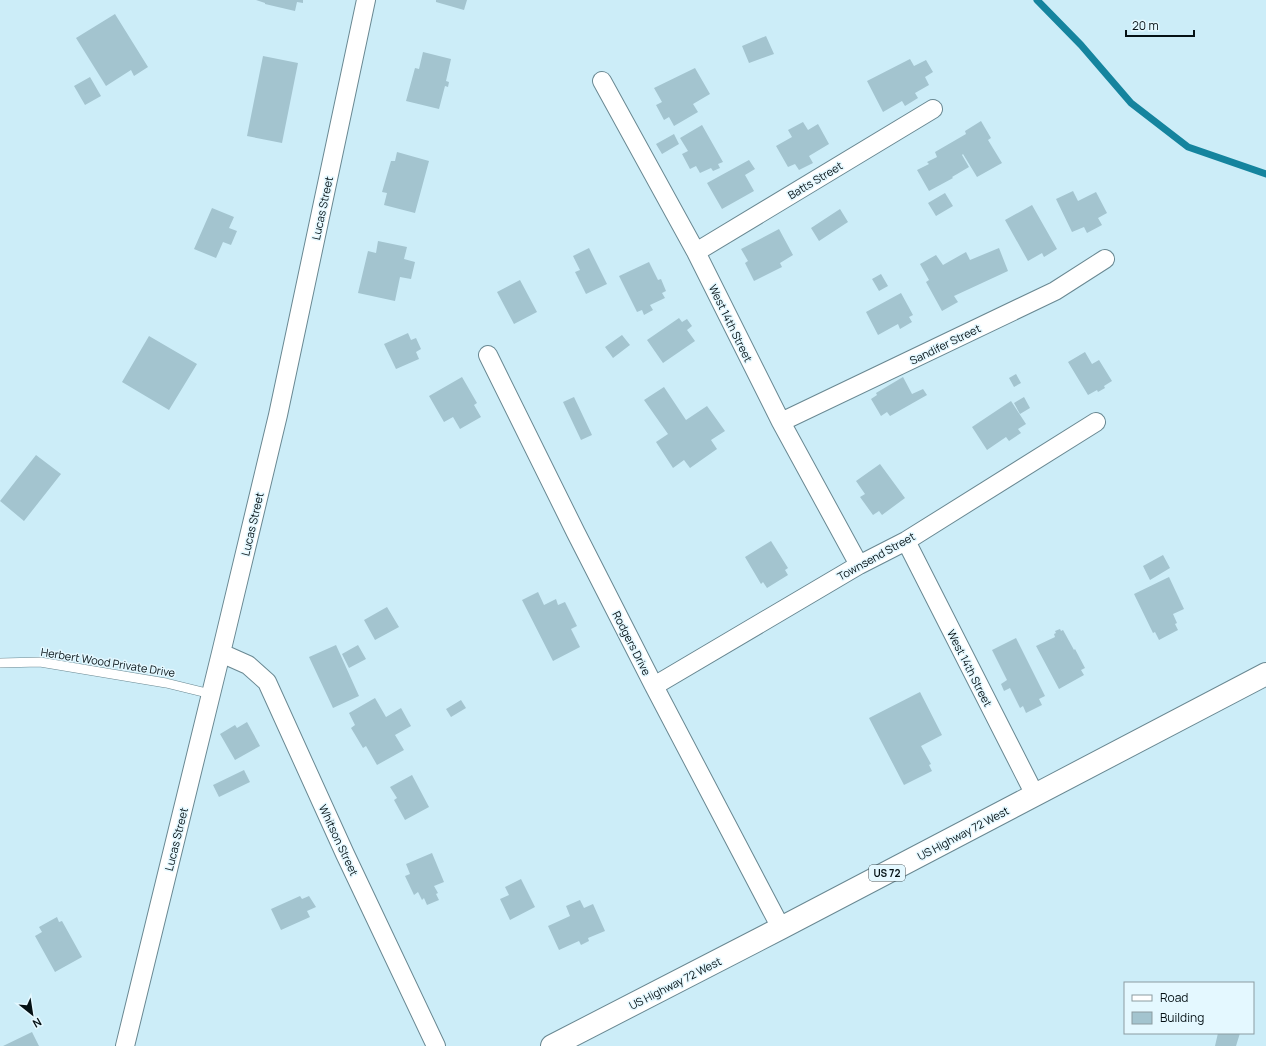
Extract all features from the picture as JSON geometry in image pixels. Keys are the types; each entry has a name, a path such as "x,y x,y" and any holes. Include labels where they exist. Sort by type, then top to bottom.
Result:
{"highway":[{"name":"US Highway 72 West","path":"552,1046 1035,796 1266,674"}],"street":[{"name":"Lucas Street","path":"125,1046 278,415 366,0"},
{"name":"West 14th Street","path":"602,81 696,252 781,422 859,565"},
{"name":"Batts Street","path":"696,252 933,109"},
{"name":"Sandifer Street","path":"781,422 1055,291 1105,259"},
{"name":"Rodgers Drive","path":"488,355 654,686 781,928"},
{"name":"Townsend Street","path":"654,686 859,565 906,541 1096,422"},
{"name":"West 14th Street","path":"906,541 1035,796"},
{"name":"Whitson Street","path":"221,653 248,665 266,682 345,854 436,1046"}],"lane":[{"name":"Herbert Wood Private Drive","path":"0,663 40,662 166,683 211,694"}],"building":[{"path":"256,0 303,0 303,3 297,2 295,11 265,4"},
{"path":"436,0 467,0 464,10 436,2"},
{"path":"115,14 148,67 134,76 131,70 106,86 76,38"},
{"path":"766,36 774,54 749,63 742,46"},
{"path":"423,52 451,59 446,81 449,82 448,87 445,86 439,109 406,101 415,68 419,69"},
{"path":"263,56 298,63 282,143 247,136"},
{"path":"910,59 914,66 926,60 933,72 925,77 929,85 915,93 918,98 905,106 902,101 883,112 867,81"},
{"path":"695,68 710,94 693,104 698,112 674,126 669,117 664,120 656,105 662,102 654,88"},
{"path":"90,77 101,96 85,105 74,86"},
{"path":"981,121 991,138 988,140 1002,163 977,177 963,154 962,155 969,167 952,177 953,178 929,191 917,170 929,164 927,162 937,157 935,152 966,134 965,131"},
{"path":"803,122 808,130 818,124 829,144 809,156 813,163 799,170 795,164 788,167 776,146 792,137 788,130"},
{"path":"702,125 723,162 718,164 720,168 713,171 711,168 700,173 696,166 690,169 682,154 688,151 680,138"},
{"path":"674,134 679,144 662,154 656,144"},
{"path":"397,152 429,161 415,213 384,205 387,193 382,192 391,161 395,161"},
{"path":"749,160 755,169 745,175 754,191 722,209 707,183"},
{"path":"1073,191 1078,201 1096,192 1107,213 1098,218 1102,225 1087,233 1084,227 1072,232 1056,199"},
{"path":"945,193 953,206 936,216 928,203"},
{"path":"1032,205 1057,249 1044,257 1042,253 1028,261 1005,220"},
{"path":"212,208 234,217 229,228 237,231 231,245 223,242 216,258 194,249"},
{"path":"840,209 848,222 819,241 811,228"},
{"path":"779,229 793,255 780,263 782,267 754,281 745,263 748,261 741,249"},
{"path":"378,241 407,247 404,259 415,262 411,279 400,277 395,301 358,293 368,251 376,253"},
{"path":"589,248 607,284 586,294 575,272 580,270 573,256"},
{"path":"999,248 1008,271 954,296 958,302 942,311 926,282 929,280 920,264 936,255 943,265 966,252 970,260"},
{"path":"649,262 658,280 661,279 666,291 662,293 665,298 650,305 653,310 644,315 642,310 637,312 619,276"},
{"path":"881,274 888,286 879,291 872,279"},
{"path":"520,280 537,312 514,324 497,292"},
{"path":"901,293 913,315 909,317 912,322 900,329 898,324 878,335 866,312"},
{"path":"679,318 682,322 687,319 692,326 687,330 695,341 663,363 647,340"},
{"path":"408,333 411,340 416,338 421,349 416,352 419,359 396,369 384,344"},
{"path":"622,335 630,345 613,358 605,347"},
{"path":"149,336 197,364 169,410 122,382"},
{"path":"1085,352 1092,364 1099,360 1112,381 1104,386 1105,388 1088,395 1068,362"},
{"path":"1016,374 1021,383 1014,387 1009,378"},
{"path":"462,377 477,403 474,405 481,417 460,429 453,417 444,422 429,396"},
{"path":"903,377 912,394 923,389 927,395 890,416 887,412 881,416 871,399 877,395 876,393"},
{"path":"664,387 686,420 707,406 725,431 711,440 717,449 690,468 684,460 673,468 656,442 668,434 644,400"},
{"path":"574,397 592,435 581,440 563,402"},
{"path":"1024,397 1030,408 1020,414 1014,403"},
{"path":"1011,401 1026,424 1018,429 1021,433 1009,441 1006,437 987,450 972,427"},
{"path":"36,455 61,474 24,521 0,501"},
{"path":"880,464 905,498 882,515 879,511 873,515 860,497 865,494 856,481"},
{"path":"771,541 788,568 785,570 788,575 767,588 763,582 761,584 745,557"},
{"path":"1163,555 1170,568 1150,580 1143,566"},
{"path":"1169,577 1184,609 1173,614 1178,630 1159,640 1155,632 1153,633 1134,594"},
{"path":"538,592 544,605 556,599 558,605 565,602 577,626 571,629 580,647 553,661 522,600"},
{"path":"387,607 399,627 375,640 364,620"},
{"path":"1060,629 1061,631 1063,630 1085,668 1081,670 1084,675 1059,689 1036,646 1055,637 1055,631"},
{"path":"1016,638 1045,696 1039,699 1042,705 1026,713 1023,706 1020,708 1010,688 1004,691 1001,684 1007,680 992,650"},
{"path":"336,645 359,696 333,708 309,657"},
{"path":"358,645 366,659 349,668 342,654"},
{"path":"920,692 942,735 921,746 931,764 929,765 932,771 904,785 869,718"},
{"path":"375,698 386,717 401,708 411,726 395,735 404,750 377,765 366,746 363,748 351,728 355,725 349,713"},
{"path":"461,700 466,708 451,717 446,709"},
{"path":"247,722 260,746 235,760 220,734 235,725 237,728"},
{"path":"244,770 250,782 219,797 213,785"},
{"path":"412,775 429,807 405,820 394,800 397,798 390,787"},
{"path":"432,853 444,882 434,886 438,893 436,894 439,900 427,905 424,898 422,900 418,892 414,895 405,876 410,874 406,864"},
{"path":"521,879 535,907 510,920 500,899 509,895 505,887"},
{"path":"300,896 302,899 309,896 316,907 307,911 310,917 281,930 271,909"},
{"path":"580,900 584,908 593,904 605,931 588,938 589,941 581,945 579,941 559,950 548,926 570,916 566,906"},
{"path":"57,917 59,922 62,921 82,957 55,972 35,936 42,932 39,927"},
{"path":"32,1032 39,1046 3,1046"},
{"path":"1218,1034 1240,1034 1236,1046 1215,1046"}],"waterway":[{"path":"1037,0 1081,45 1131,103 1188,147 1266,174"}]}
